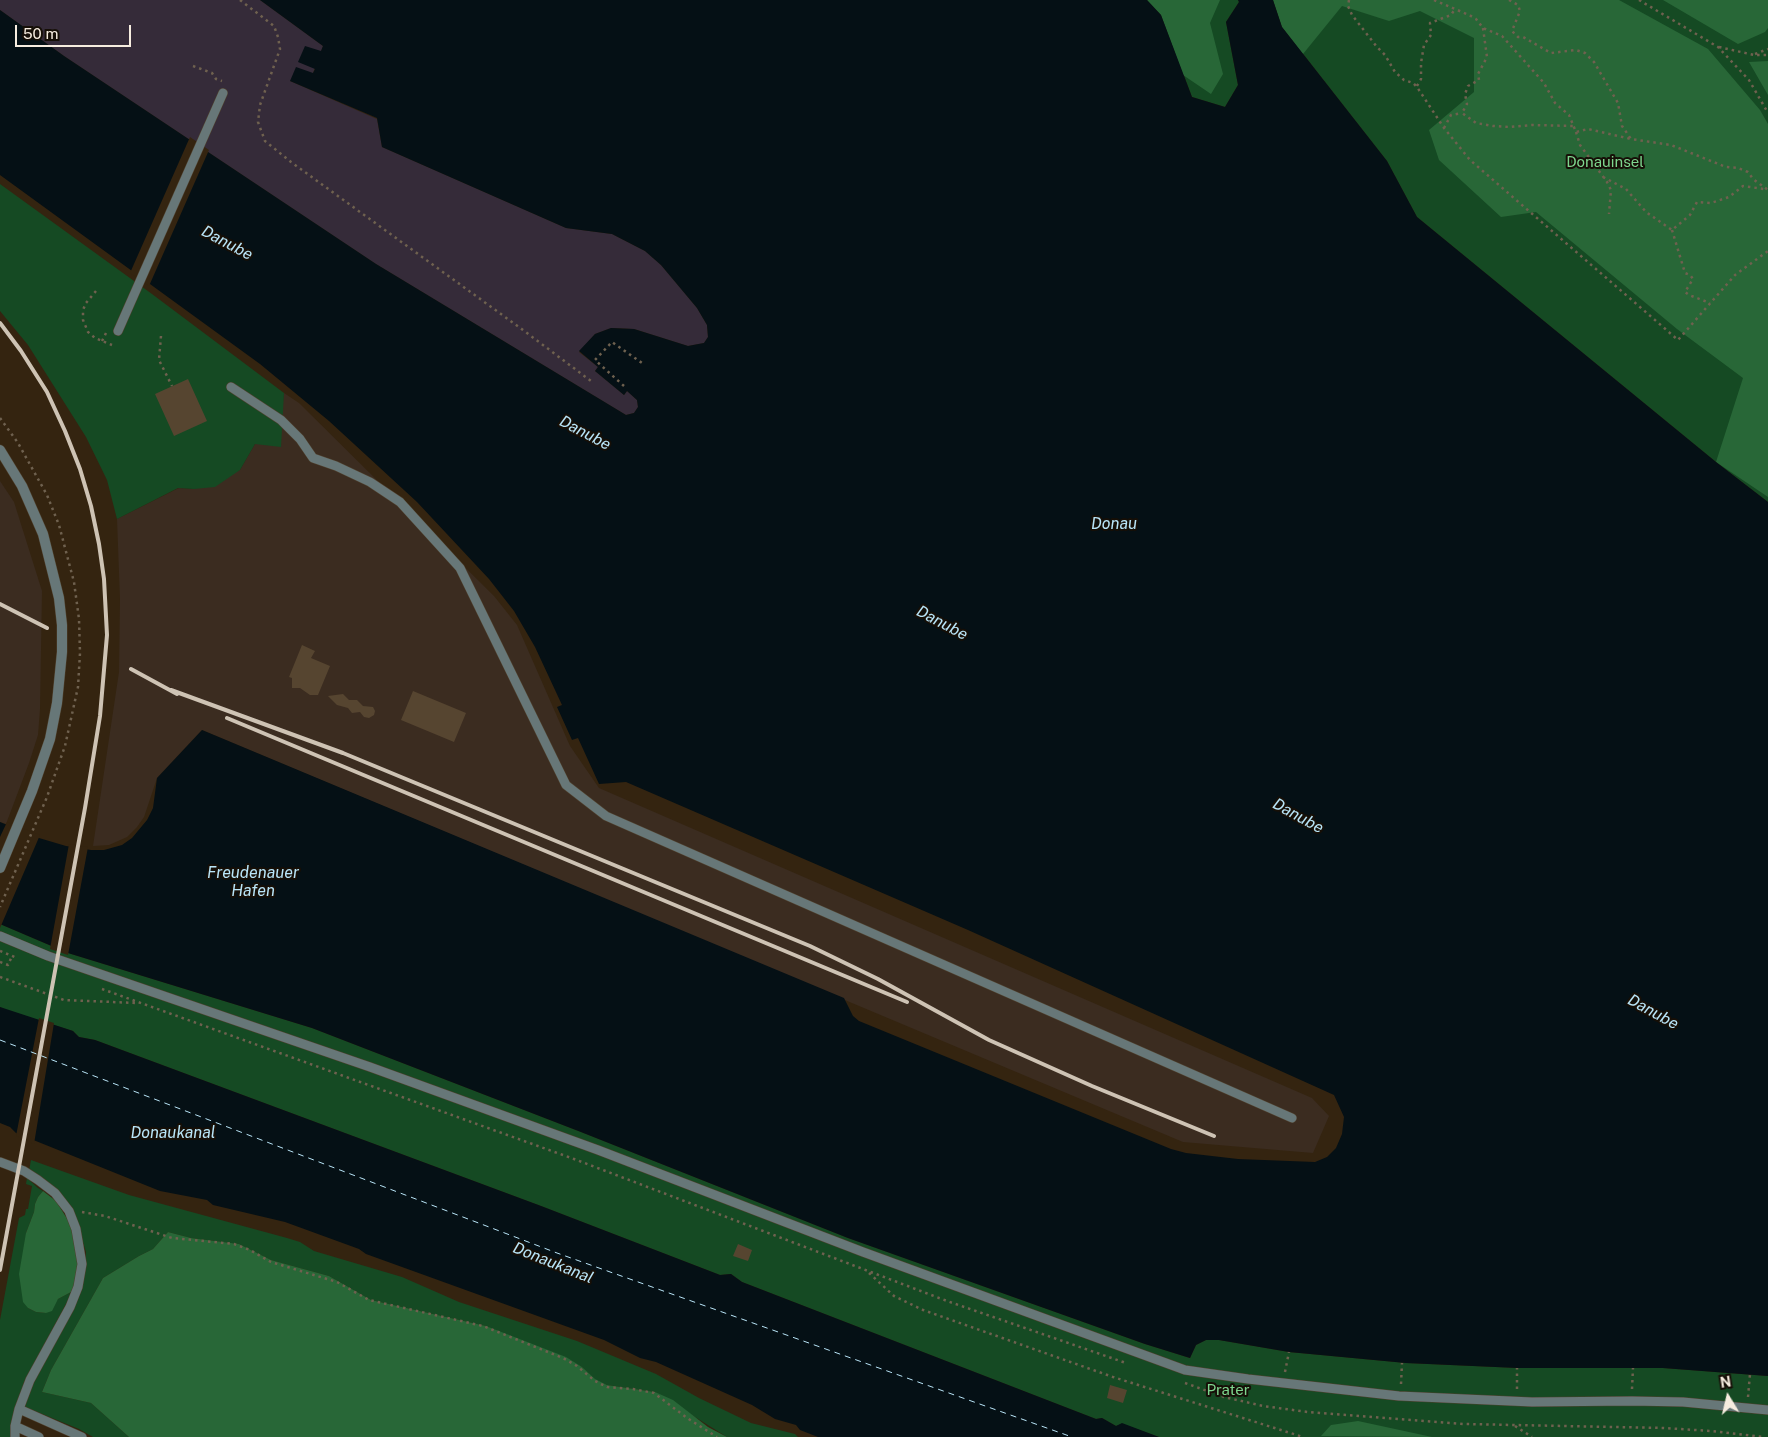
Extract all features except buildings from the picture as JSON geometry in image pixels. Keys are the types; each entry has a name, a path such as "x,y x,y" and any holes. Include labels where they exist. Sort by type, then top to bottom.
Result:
{"street":[{"path":"0,450 22,486 43,534 59,598 62,625 62,652 57,703 50,739 32,791 0,868"}],"lane":[{"path":"118,331 223,93"},
{"path":"231,387 281,420 300,439 312,458 336,466 370,482 400,502 460,568 566,785 606,816 1292,1118"},
{"path":"0,936 48,956 370,1066 598,1150 863,1252 1185,1370 1399,1396 1532,1402 1683,1402 1768,1410"},
{"path":"0,1162 34,1177 55,1193 69,1210 80,1245 82,1264 78,1286 70,1308 30,1380 19,1409 15,1426 15,1437"},
{"path":"19,1409 82,1437"},
{"path":"15,1426 40,1437"}],"path":[{"path":"240,0 274,26 278,37 280,49 260,105 258,122 265,141 591,381"},
{"path":"1349,0 1348,6 1352,15 1385,55 1395,72 1404,80 1413,83 1417,87 1444,128 1470,160 1678,340 1735,275 1768,251"},
{"path":"1434,0 1476,19 1483,28 1488,57 1478,74 1479,80 1468,86 1465,94 1467,104 1462,112 1451,115 1444,128"},
{"path":"1509,0 1518,5 1520,11 1512,31 1518,37 1523,37 1551,53 1576,50 1585,53 1594,62 1618,103 1622,126 1631,139"},
{"path":"1639,0 1718,47 1749,80 1768,113"},
{"path":"1417,87 1421,79 1424,44 1430,35 1430,23 1451,15 1455,9"},
{"path":"1483,28 1502,36 1512,46 1544,83 1555,103 1564,110 1575,126 1580,145 1611,190 1608,214"},
{"path":"1718,47 1768,56"},
{"path":"1754,55 1768,49"},
{"path":"193,66 212,73 216,79 227,82"},
{"path":"1462,112 1476,123 1493,126 1510,128 1532,125 1575,126"},
{"path":"1576,132 1588,129 1631,139 1671,145 1726,167 1738,168 1748,172 1753,179 1767,189"},
{"path":"1603,177 1626,189 1646,212 1672,230 1685,272 1690,274 1693,279 1685,292 1689,296 1710,303"},
{"path":"1672,230 1690,215 1697,202 1712,203 1729,197 1743,186 1767,189"},
{"path":"96,291 86,303 83,310 83,320 88,332 95,338 112,345"},
{"path":"161,336 160,360 172,386"},
{"path":"624,386 595,360 612,342 642,363"},
{"path":"0,906 47,797 65,746"},
{"path":"0,951 12,956 8,965 0,962"},
{"path":"0,977 64,1000 140,1003"},
{"path":"69,1210 105,1216 172,1238 234,1244 250,1250 271,1262 336,1282 369,1300 483,1326 563,1358 577,1366 595,1381 607,1387 654,1393 687,1418 717,1437"},
{"path":"868,1272 894,1296 923,1310 1113,1377 1303,1437"},
{"path":"1287,1364 1289,1352"},
{"path":"1400,1389 1402,1363"},
{"path":"1516,1394 1517,1368"},
{"path":"1633,1368 1633,1382"},
{"path":"1748,1400 1750,1374"},
{"path":"1514,1425 1532,1437"}],"shaded area":[{"path":"0,0 260,0 323,46 313,73 290,81 377,119 382,147 566,228 612,234 645,251 661,265 697,308 707,325 708,337 704,343 688,346 634,329 611,328 595,334 579,352 598,367 595,371 624,395 627,391 637,400 638,407 634,413 626,415 376,264 64,56 0,10"},
{"path":"284,393 299,403 494,596 517,625 570,746 599,788 1312,1098 1329,1116 1313,1153 1183,1142 202,730 157,778 144,817 137,827 127,837 109,845 93,846 119,672 120,599 117,519 179,488 194,489 240,470 255,444 281,420"},
{"path":"0,481 14,502 42,591 38,735 6,824 0,822"}],"green space":[{"path":"1147,0 1238,0 1239,2 1226,22 1238,85 1225,107 1192,97 1161,15"},
{"path":"1147,0 1220,0 1210,23 1223,74 1211,94 1183,75 1161,15"},
{"name":"Donauinsel","path":"1273,0 1768,0 1768,502 1716,462 1417,217 1387,161 1282,27"},
{"name":"Donauinsel","path":"1273,0 1619,0 1708,49 1760,110 1768,124 1768,497 1716,462 1743,378 1677,329 1536,212 1501,217 1439,160 1429,130 1474,92 1474,38 1420,11 1389,21 1342,6 1303,54 1282,27"},
{"path":"1663,0 1768,0 1768,28 1765,32 1738,44"},
{"path":"1768,61 1768,95 1749,62"},
{"path":"0,184 284,393 281,447 255,444 240,470 215,487 178,488 117,519 107,480 86,437 28,345 0,311"},
{"name":"Prater","path":"0,924 68,953 312,1028 848,1238 1145,1344 1190,1358 1196,1345 1206,1340 1219,1340 1289,1352 1406,1363 1518,1368 1663,1368 1768,1376 1768,1437 1159,1437 1122,1424 1116,1426 1102,1418 1096,1419 742,1282 731,1274 720,1275 541,1206 95,1040 79,1037 73,1031 6,1010 0,1007"},
{"path":"31,1160 129,1195 287,1238 300,1242 314,1251 402,1277 459,1302 577,1341 656,1374 699,1398 751,1423 795,1434 798,1437 727,1437 655,1392 607,1385 595,1380 582,1367 486,1326 371,1300 329,1276 271,1260 239,1244 191,1238 168,1232 153,1249 103,1278 51,1370 42,1392 91,1403 129,1437 93,1437 79,1429 25,1407 28,1393 81,1289 85,1272 86,1252 72,1207 61,1195 29,1171"},
{"path":"27,1178 43,1191 35,1204 26,1233 28,1308 36,1312 46,1313 58,1299 73,1291 24,1382 12,1421 11,1437 0,1437 0,1320 19,1218 25,1215 26,1209 28,1209 32,1186 26,1184"},
{"path":"43,1191 56,1201 71,1225 77,1260 77,1275 73,1291 58,1299 52,1311 46,1313 36,1312 28,1308 23,1302 19,1274 26,1233 35,1204"},
{"path":"168,1232 191,1238 239,1244 271,1260 329,1276 371,1300 486,1326 566,1357 582,1367 595,1379 607,1385 655,1392 673,1400 708,1427 727,1437 129,1437 91,1403 42,1392 51,1370 103,1278 153,1249"},
{"path":"1358,1421 1432,1437 1321,1436 1331,1425"}],"water":[{"name":"Donau","path":"260,0 1147,0 1161,15 1192,97 1225,107 1238,85 1226,22 1239,2 1238,0 1273,0 1282,27 1387,161 1417,217 1716,462 1768,502 1768,1376 1663,1368 1518,1368 1406,1363 1289,1352 1219,1340 1206,1340 1196,1345 1190,1358 1145,1344 848,1238 312,1028 68,953 0,924 0,822 39,838 66,846 104,850 122,845 132,838 147,820 153,808 157,778 202,730 844,998 853,1016 859,1021 1171,1149 1186,1153 1238,1159 1315,1162 1327,1157 1336,1148 1342,1134 1344,1117 1334,1095 968,930 626,782 599,784 578,738 572,740 557,707 562,705 535,647 514,611 489,579 417,502 329,421 260,364 0,175 0,10 64,56 376,264 626,415 634,413 638,407 637,400 627,391 624,395 595,371 598,367 579,351 595,334 611,328 634,329 688,346 704,343 708,337 707,325 697,308 661,265 645,251 612,234 566,228 382,147 377,118 290,81 296,67 313,73 315,69 298,62 305,46 321,51 323,46"},
{"name":"Donaukanal","path":"0,1007 73,1031 79,1037 95,1040 541,1206 720,1275 731,1274 742,1282 1096,1419 1102,1418 1116,1426 1122,1423 1159,1437 818,1437 800,1430 796,1425 775,1419 752,1405 656,1362 640,1358 604,1340 366,1254 359,1249 285,1222 213,1205 207,1200 160,1191 16,1133 10,1127 0,1123"}],"pier":[{"path":"190,137 209,150 149,286 130,273"},
{"path":"7,822 40,835 0,928 0,837"},
{"path":"69,844 88,847 68,955 50,949"},
{"path":"39,1018 54,1023 34,1144 16,1136"}],"ferry route":[{"path":"0,1040 557,1253 1072,1437"}],"railway":[{"path":"0,323 21,351 47,392 80,469 91,506 99,544 104,579 107,635 100,716 85,808 0,1270"},
{"path":"0,604 47,628"},
{"path":"131,669 177,694"},
{"path":"171,690 343,753 810,946 878,979 989,1040 1092,1086 1214,1136"},
{"path":"227,718 907,1002"}],"water label":[{"name":"Danube","path":"227,243"},
{"name":"Danube","path":"585,433"},
{"name":"Danube","path":"942,623"},
{"name":"Danube","path":"1298,816"},
{"name":"Freudenauer Hafen","path":"253,882"},
{"name":"Danube","path":"1653,1012"}]}
